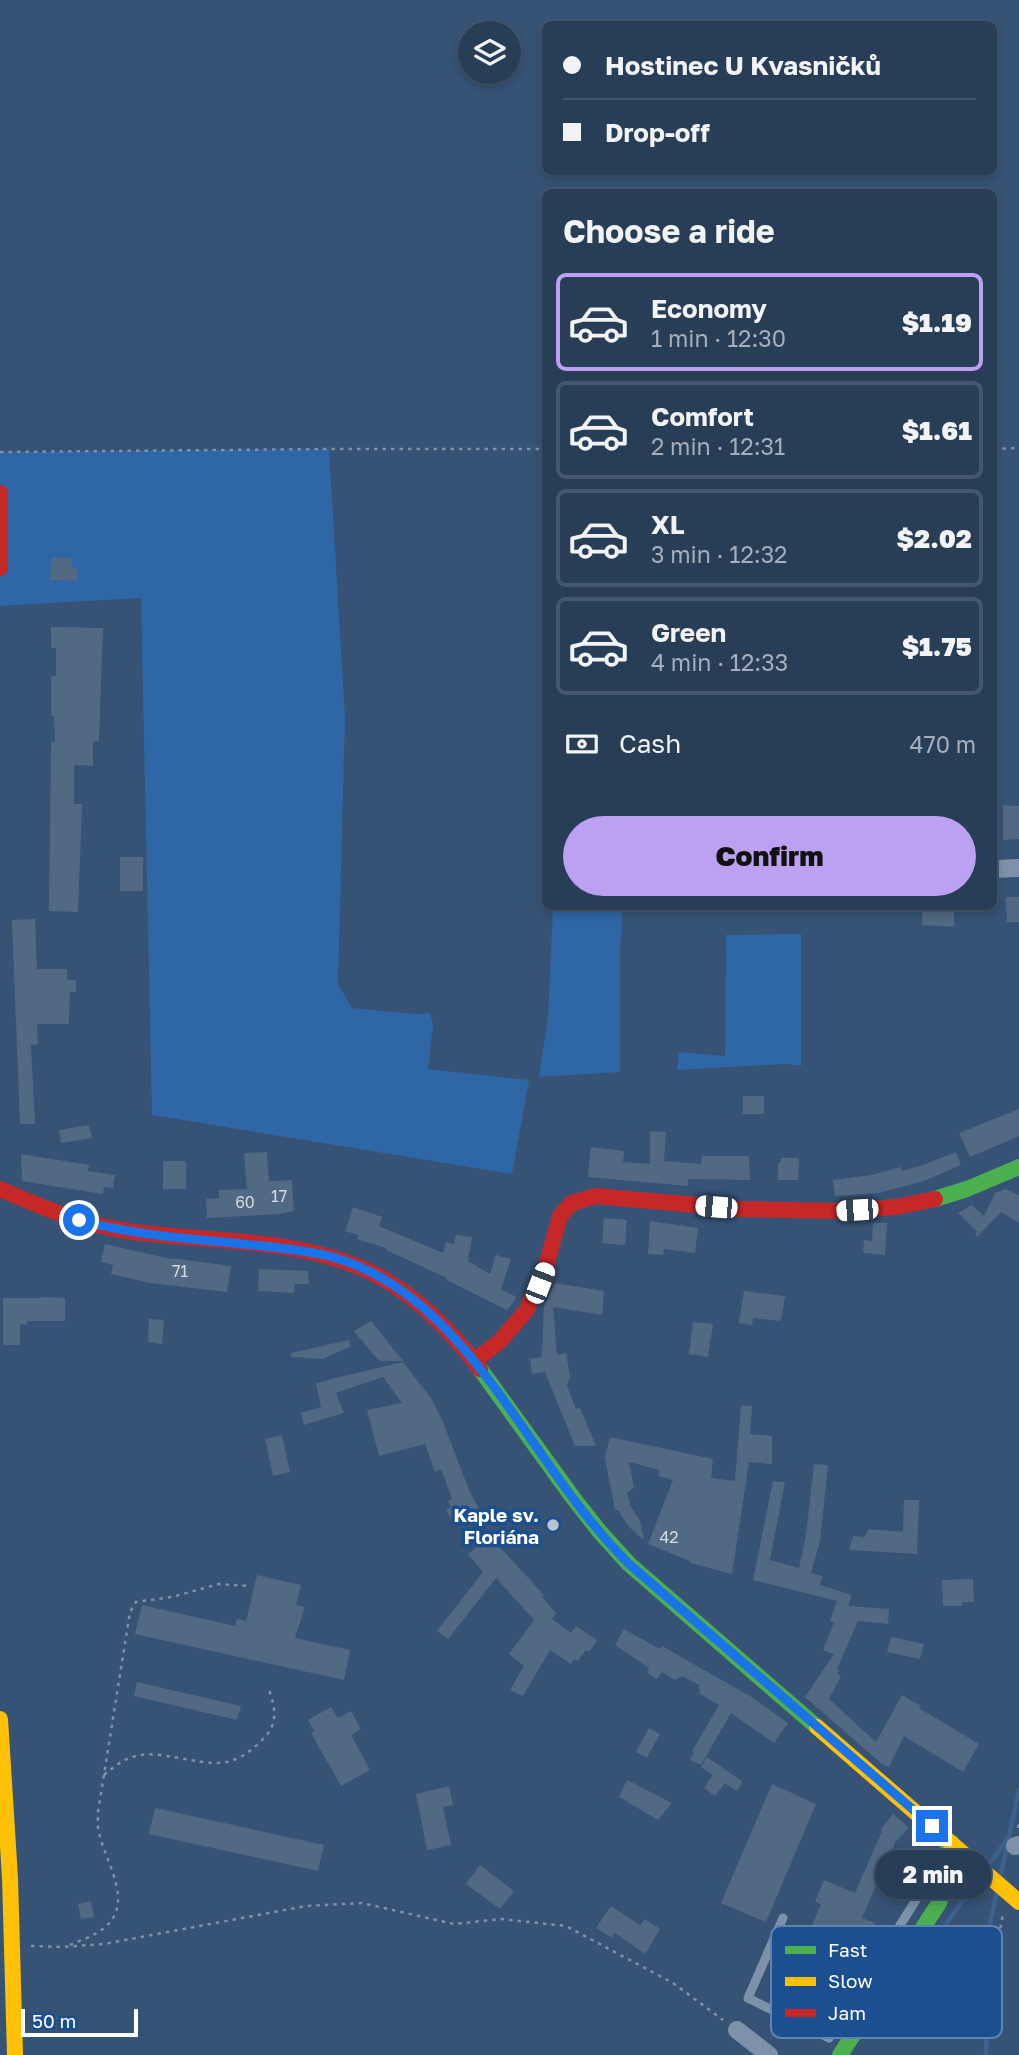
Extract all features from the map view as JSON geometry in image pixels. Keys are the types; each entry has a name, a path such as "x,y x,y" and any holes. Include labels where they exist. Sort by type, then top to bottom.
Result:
{"street":[{"path":"0,493 0,568"},
{"path":"997,869 1019,869"},
{"path":"475,1360 499,1342 526,1311 546,1266 560,1216 572,1203 596,1196 740,1209 837,1211 896,1207 954,1193 1019,1167"},
{"path":"0,1189 53,1211 100,1226 317,1254 358,1266 396,1286 452,1335 475,1360 586,1516 629,1564 1013,1897"},
{"path":"0,1719 8,1832 15,2055"},
{"path":"924,1926 945,1891 945,1871 941,1861 955,1846"},
{"path":"737,2030 769,2055"},
{"path":"841,2055 852,2038"}],"lane":[{"path":"900,1926 941,1861"},
{"path":"780,1926 783,1918"},
{"path":"771,1945 748,1998 771,2009"}],"path":[{"path":"997,449 1019,448"},
{"path":"0,452 542,449"},
{"path":"67,1946 102,1931 111,1922 119,1902 118,1888 97,1829 130,1612 136,1602 180,1596 219,1584 248,1586"},
{"path":"104,1775 125,1759 144,1754 222,1764 236,1761 255,1748 269,1733 275,1721 275,1706 269,1690"},
{"path":"13,1945 104,1944 334,1903 362,1903 454,1924 501,1919 566,1926 673,1983 737,2030"}],"shaded area":[{"path":"329,449 345,717 338,984 352,1008 430,1013 433,1024 428,1069 529,1080 512,1174 152,1115 141,598 0,606 0,452"},
{"path":"553,910 623,910 620,949 620,1072 539,1077 548,1017"},
{"path":"801,934 801,1066 785,1064 677,1070 679,1052 725,1056 726,935"}],"building":[{"path":"51,558 72,558 72,568 78,568 78,581 50,580"},
{"path":"51,627 103,628 99,741 93,741 93,766 74,765 74,804 82,804 78,912 49,911 51,742 55,742 54,716 51,716 51,676 56,676 56,648 51,648"},
{"path":"1003,805 1019,806 1019,839 1003,840"},
{"path":"120,857 143,857 143,891 120,891"},
{"path":"1006,897 1019,897 1019,922 1007,922"},
{"path":"922,910 954,910 954,927 922,925"},
{"path":"35,919 37,969 67,969 67,980 76,980 76,992 70,992 69,1024 37,1024 38,1044 31,1045 35,1124 20,1124 12,920"},
{"path":"743,1096 764,1096 764,1114 743,1114"},
{"path":"1019,1109 1019,1136 970,1157 959,1133"},
{"path":"89,1125 92,1138 61,1143 59,1130"},
{"path":"650,1131 666,1132 664,1161 701,1164 702,1156 749,1156 750,1180 688,1179 688,1186 588,1177 591,1147 624,1151 623,1162 650,1164"},
{"path":"267,1152 269,1181 292,1180 294,1211 207,1218 206,1199 219,1198 219,1190 247,1189 244,1153"},
{"path":"956,1152 961,1165 924,1181 878,1193 835,1196 833,1180 871,1175 901,1167 902,1171"},
{"path":"21,1154 89,1165 88,1171 115,1175 113,1188 104,1187 103,1194 22,1181"},
{"path":"781,1158 799,1158 798,1180 778,1180 778,1163"},
{"path":"163,1161 186,1161 186,1189 163,1189"},
{"path":"1005,1189 1019,1195 1019,1223 1001,1212 975,1236 977,1231 958,1213 972,1205 984,1216 995,1193"},
{"path":"353,1207 382,1217 379,1226 443,1253 446,1242 454,1244 456,1235 472,1237 468,1261 490,1274 496,1255 511,1259 501,1289 516,1297 513,1303 507,1310 386,1248 357,1239 359,1235 345,1231"},
{"path":"604,1218 627,1220 625,1245 602,1243"},
{"path":"650,1221 698,1228 695,1253 664,1249 663,1255 648,1254"},
{"path":"873,1223 887,1223 885,1255 863,1253 864,1240 872,1241"},
{"path":"105,1244 171,1259 231,1266 227,1292 150,1283 111,1274 113,1265 101,1262"},
{"path":"259,1269 308,1271 309,1284 295,1284 294,1293 258,1291"},
{"path":"555,1283 604,1291 602,1315 553,1307 557,1355 566,1353 570,1377 567,1386 576,1409 580,1408 596,1446 575,1446 545,1372 532,1374 530,1359 542,1357 544,1306"},
{"path":"744,1291 785,1296 781,1321 753,1318 752,1325 739,1323"},
{"path":"3,1298 65,1298 65,1321 27,1321 27,1325 20,1324 20,1345 3,1345"},
{"path":"149,1319 164,1320 162,1344 148,1342"},
{"path":"371,1321 403,1361 379,1361 354,1331"},
{"path":"693,1322 713,1324 708,1357 689,1354"},
{"path":"349,1340 351,1346 323,1359 291,1357 291,1353"},
{"path":"403,1362 431,1398 481,1513 461,1525 457,1518 452,1520 446,1510 451,1507 448,1501 452,1499 441,1469 435,1472 425,1444 379,1456 367,1410 402,1403 383,1377 336,1393 344,1413 304,1425 301,1413 321,1407 316,1384"},
{"path":"741,1405 752,1406 750,1434 772,1436 772,1464 749,1462 732,1574 690,1563 648,1544 673,1480 658,1476 660,1470 629,1462 634,1487 627,1493 630,1505 640,1521 644,1540 629,1527 618,1510 615,1510 605,1458 610,1437 713,1459 711,1478 735,1481"},
{"path":"282,1435 290,1472 273,1476 265,1439"},
{"path":"814,1464 828,1465 820,1541 811,1573 822,1576 820,1585 852,1595 848,1606 889,1609 888,1624 858,1621 837,1669 840,1670 837,1674 841,1676 829,1699 876,1742 902,1695 979,1744 963,1772 904,1736 889,1767 882,1764 805,1697 834,1654 823,1650 834,1622 830,1621 837,1601 753,1580 773,1481 785,1482 770,1560 799,1568 806,1535"},
{"path":"904,1500 919,1500 917,1554 849,1550 853,1536 864,1537 869,1529 903,1532"},
{"path":"494,1541 544,1595 542,1597 556,1613 552,1619 571,1633 576,1626 597,1640 590,1651 585,1651 578,1661 574,1659 571,1664 550,1650 523,1696 510,1690 524,1666 509,1654 534,1620 496,1578 448,1639 437,1631 483,1572 468,1554 481,1543 486,1548"},
{"path":"257,1575 301,1585 296,1605 305,1607 295,1638 350,1650 344,1680 135,1634 142,1605 235,1626 237,1619 246,1621"},
{"path":"973,1579 974,1602 962,1602 962,1606 943,1606 942,1580"},
{"path":"624,1629 660,1649 662,1646 750,1696 788,1723 774,1743 731,1713 701,1765 690,1760 694,1753 692,1751 719,1705 700,1694 699,1685 683,1676 675,1680 662,1672 657,1679 647,1673 649,1668 615,1645"},
{"path":"891,1637 924,1644 920,1659 887,1652"},
{"path":"137,1682 241,1706 237,1720 134,1696"},
{"path":"331,1707 338,1718 351,1711 361,1729 351,1735 370,1770 341,1786 311,1733 314,1731 308,1720"},
{"path":"649,1728 660,1734 647,1758 636,1752"},
{"path":"707,1757 743,1782 737,1791 725,1783 715,1796 704,1788 713,1775 701,1767"},
{"path":"627,1780 672,1803 658,1820 619,1797"},
{"path":"772,1784 816,1804 766,1922 721,1903"},
{"path":"449,1786 453,1805 443,1807 451,1845 427,1850 416,1794"},
{"path":"155,1808 324,1845 318,1871 149,1834"},
{"path":"893,1814 909,1828 896,1841 862,1918 875,1923 874,1926 812,1926 821,1904 815,1902 824,1880 855,1893 881,1829"},
{"path":"480,1865 514,1891 500,1909 466,1884"},
{"path":"91,1901 94,1917 81,1919 78,1904"},
{"path":"611,1906 640,1925 645,1919 660,1929 645,1954 615,1933 612,1938 596,1928"}],"waterway":[{"path":"1001,1873 1019,1790"},
{"path":"988,1866 1009,1836"},
{"path":"945,1926 978,1879"},
{"path":"989,1926 997,1892"},
{"path":"986,2038 986,2055"}],"traffic: fast":[{"path":"935,1199 1019,1167"},
{"path":"480,1369 571,1495 629,1564 817,1727"},
{"path":"924,1926 939,1903 946,1882 941,1861 952,1843"},
{"path":"840,2055 851,2038"}],"traffic: slow":[{"path":"0,1719 10,1878 15,2055"},
{"path":"817,1727 1019,1902"}],"traffic: jam":[{"path":"0,493 0,568"},
{"path":"0,1189 59,1213 105,1227 275,1246 335,1258 364,1269 413,1299 442,1325 480,1369"},
{"path":"475,1360 499,1342 526,1311 546,1266 560,1216 572,1203 596,1196 740,1209 837,1211 896,1207 935,1199"}],"place":[{"name":"Kaple sv. Floriána","path":"553,1525"}],"route":[{"path":"79,1220 123,1230 317,1254 358,1266 396,1286 434,1318 475,1360 586,1516 614,1549 645,1579 932,1826"}]}
